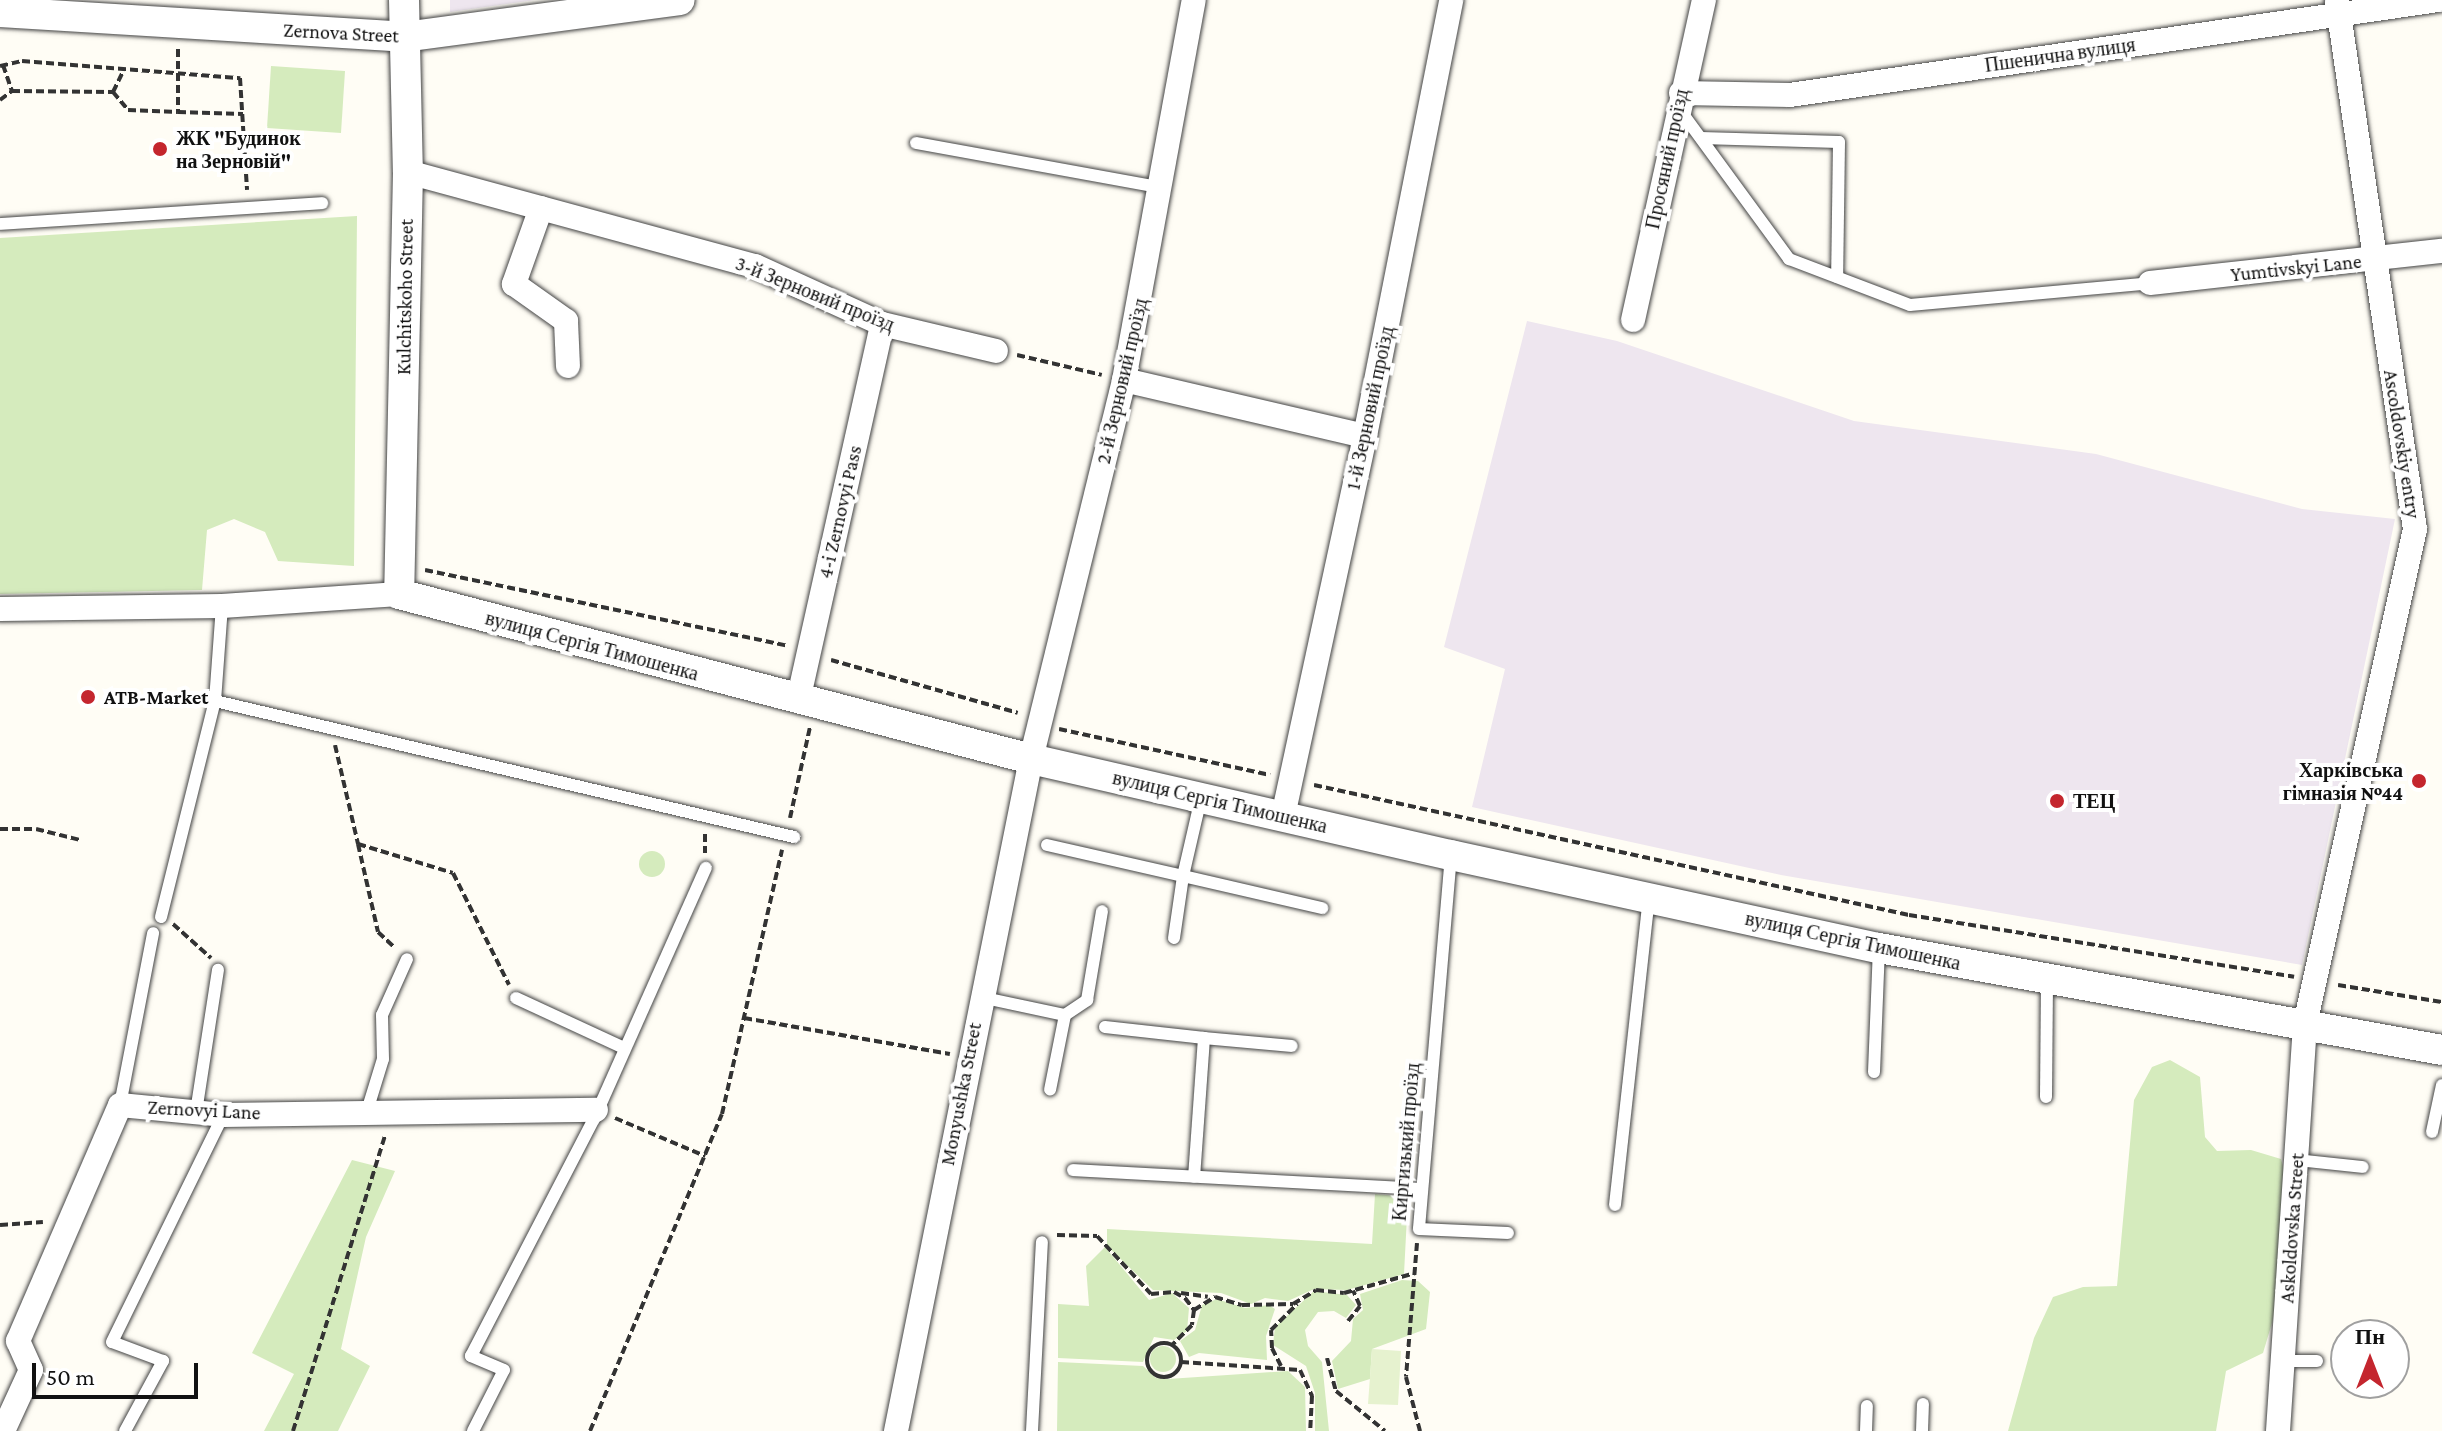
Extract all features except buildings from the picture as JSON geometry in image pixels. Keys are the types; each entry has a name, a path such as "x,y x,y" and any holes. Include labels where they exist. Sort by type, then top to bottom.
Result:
{"street":[{"name":"Kulchitskoho Street","path":"399,580 408,172 404,0"},
{"name":"Zernova Street","path":"0,12 87,9 404,37 680,0"},
{"name":"2-й Зерновий проїзд","path":"1031,759 1124,380 1164,188 1194,0"},
{"name":"1-й Зерновий проїзд","path":"1283,816 1365,436 1451,0"},
{"name":"Просяний проїзд","path":"1633,320 1679,100 1704,0"},
{"name":"Пшенична вулиця","path":"1679,100 1790,95 2338,7 2438,0"},
{"name":"Ascoldovskiy entry","path":"2305,1024 2415,529 2338,7"},
{"name":"3-й Зерновий проїзд","path":"408,172 755,266 882,324 996,351"},
{"path":"541,208 514,284 566,321 568,366"},
{"name":"Yumtivskyi Lane","path":"2150,283 2442,251"},
{"name":"4-i Zernovyi Pass","path":"804,714 808,654 882,324"},
{"path":"1124,380 1365,436"},
{"name":"вулиця Сергія Тимошенка","path":"0,609 222,606 399,580 804,714 1031,759 1879,948 2047,981 2442,1050"},
{"name":"Monyushka Street","path":"896,1431 980,997 1031,759"},
{"name":"Askoldovska Street","path":"2278,1431 2305,1024"},
{"name":"Zernovyi Lane","path":"3,1431 31,1370 18,1341 74,1221 120,1105 223,1115 596,1110"}],"lane":[{"path":"1679,100 1701,138 1789,259 1910,305 2150,283"},
{"path":"1701,138 1839,142 1837,277"},
{"path":"916,143 1164,188"},
{"path":"0,224 322,203"},
{"path":"161,917 215,701 222,606"},
{"path":"215,701 790,836"},
{"path":"1174,938 1183,876 1201,798"},
{"path":"1047,845 1322,908"},
{"name":"Киргизький проїзд","path":"1419,1229 1420,1189 1451,855"},
{"path":"473,1431 504,1370 471,1356 596,1110 706,868"},
{"path":"1615,1205 1649,897"},
{"path":"1050,1090 1065,1015 1087,1000 1102,911"},
{"path":"120,1105 153,933"},
{"path":"1874,1072 1879,948"},
{"path":"367,1111 383,1059 382,1015 407,959"},
{"path":"196,1112 218,970"},
{"path":"2046,1097 2047,981"},
{"path":"980,997 1065,1015"},
{"path":"516,998 624,1048"},
{"path":"1105,1027 1292,1046"},
{"path":"1194,1177 1204,1038"},
{"path":"2432,1132 2442,1085"},
{"path":"125,1431 163,1361 112,1342 223,1115"},
{"path":"2297,1160 2363,1167"},
{"path":"1073,1170 1420,1189"},
{"path":"1419,1229 1508,1233"},
{"path":"1032,1431 1042,1242"},
{"path":"2282,1361 2317,1361"},
{"path":"1922,1431 1923,1404"},
{"path":"1866,1431 1867,1406"}],"path":[{"path":"178,47 178,112"},
{"path":"12,91 2,65 22,61 240,78 248,208"},
{"path":"113,92 125,69"},
{"path":"0,100 12,91 113,92 128,110 243,114"},
{"path":"996,351 1124,380"},
{"path":"399,580 773,640 808,654 1007,706 1040,724 1909,915 2442,1002"},
{"path":"590,1431 722,1114 790,836 804,714"},
{"path":"331,729 378,932 407,959"},
{"path":"704,816 706,868"},
{"path":"0,829 36,829 80,840"},
{"path":"358,844 453,873 516,998"},
{"path":"161,917 209,954 218,970"},
{"path":"744,1018 952,1055"},
{"path":"596,1110 705,1156"},
{"path":"293,1431 393,1111"},
{"path":"0,1225 74,1221"},
{"name":"Киргизький проїзд","path":"1419,1229 1406,1377 1420,1431"},
{"path":"1042,1242 1042,1234 1097,1236 1151,1294 1174,1292 1250,1306 1299,1301"},
{"path":"1281,1366 1271,1340 1278,1319 1299,1301 1316,1290 1336,1294 1415,1273"},
{"path":"1348,1321 1360,1306 1353,1290"},
{"path":"1174,1292 1194,1310"},
{"path":"1181,1362 1171,1376 1150,1370 1151,1350 1172,1345 1190,1330 1194,1310 1210,1297"},
{"path":"1272,1302 1278,1319"},
{"path":"1172,1345 1181,1362"},
{"path":"1327,1358 1336,1391 1385,1431"},
{"path":"1181,1362 1281,1366 1300,1370 1307,1379 1310,1431"}],"shaded area":[{"path":"450,0 535,0 450,12"},
{"path":"1527,321 1617,341 1854,421 2096,454 2302,509 2395,519 2302,965 1781,875 1472,807 1505,669 1444,647"}],"green space":[{"path":"271,66 345,71 341,133 267,128"},
{"path":"357,216 354,566 278,561 265,532 234,519 207,530 202,590 0,594 0,238"},
{"path":"652,851 661,855 665,864 661,873 652,877 643,873 639,864 643,855"},
{"path":"2170,1060 2200,1077 2205,1137 2217,1151 2251,1150 2281,1159 2287,1180 2275,1313 2263,1353 2226,1371 2216,1431 2008,1431 2034,1338 2053,1297 2083,1287 2117,1286 2134,1100 2152,1067"},
{"path":"352,1160 395,1171 366,1237 341,1349 370,1366 338,1431 264,1431 294,1374 252,1353"},
{"path":"1375,1194 1408,1197 1404,1274 1347,1290 1314,1289 1288,1301 1265,1298 1251,1304 1221,1293 1153,1290 1107,1246 1107,1229 1372,1244"},
{"path":"1105,1247 1149,1300 1172,1293 1189,1308 1187,1331 1174,1340 1154,1337 1143,1362 1058,1358 1058,1304 1089,1306 1086,1266"},
{"path":"1402,1280 1418,1281 1430,1292 1426,1329 1372,1349 1370,1379 1338,1389 1332,1361 1351,1341 1353,1319 1363,1310 1360,1294"},
{"path":"1314,1291 1347,1295 1356,1305 1346,1318 1334,1311 1318,1312 1305,1330 1308,1346 1322,1362 1329,1431 1315,1431 1315,1393 1306,1366 1273,1345 1275,1327"},
{"path":"1217,1299 1245,1308 1269,1305 1275,1309 1266,1336 1267,1360 1199,1353 1189,1357 1180,1341 1195,1330 1202,1305"},
{"path":"1163,1346 1172,1350 1176,1359 1172,1368 1163,1372 1154,1368 1150,1359 1154,1350"},
{"path":"1372,1349 1401,1351 1398,1405 1368,1404"},
{"path":"1058,1362 1143,1366 1156,1378 1168,1379 1288,1371 1305,1387 1306,1431 1057,1431"}],"place":[{"name":"ЖК \"Будинок на Зерновій\"","path":"160,149"},
{"name":"ATB-Market","path":"88,697"},
{"name":"Харківська гімназія №44","path":"2419,781"},
{"name":"ТЕЦ","path":"2057,801"}]}
